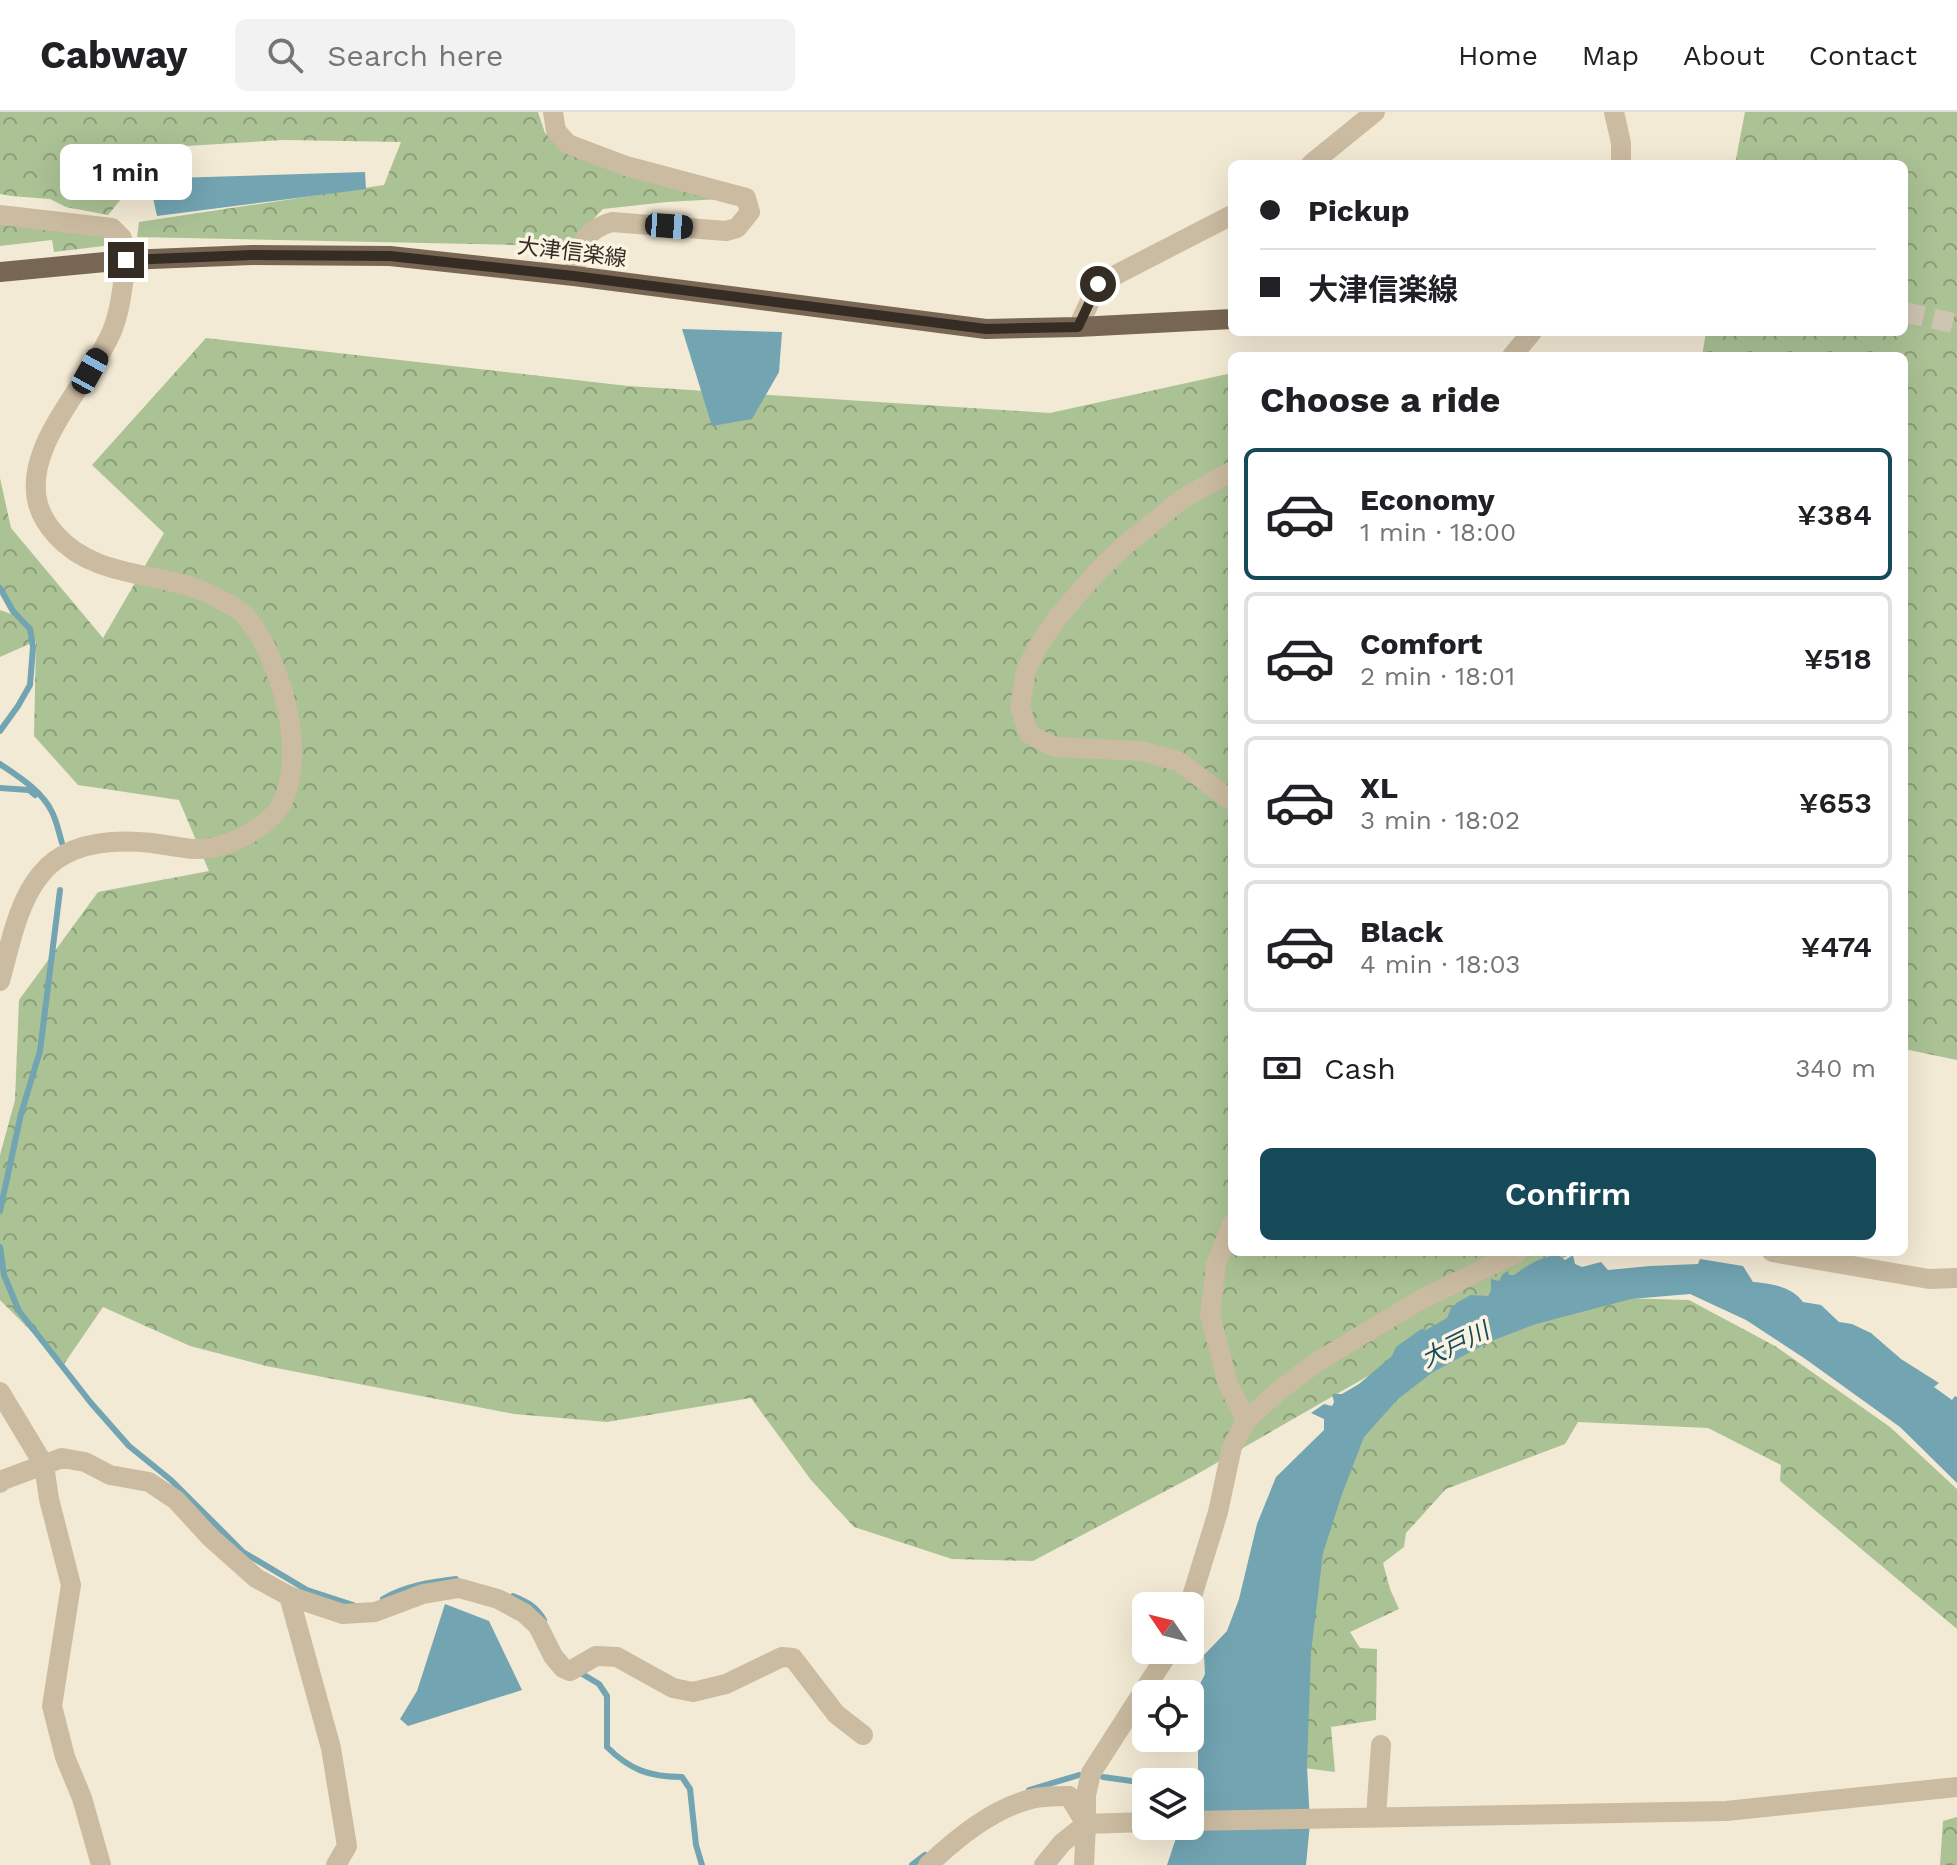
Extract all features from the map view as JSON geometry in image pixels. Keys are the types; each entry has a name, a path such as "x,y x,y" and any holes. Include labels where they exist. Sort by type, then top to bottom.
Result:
{"main road":[{"name":"大津信楽線","path":"0,272 126,260 252,255 390,256 574,276 986,329 1228,319"}],"street":[{"path":"553,112 556,131 568,144 626,166 746,198 750,212 737,228 726,231 612,222 595,226 576,253 574,276"},
{"path":"1316,160 1375,112"},
{"path":"1614,112 1621,143 1621,160"},
{"path":"0,215 112,228 122,238 126,260 112,330 45,441 36,476 37,503 47,525 78,555 100,565 190,586 216,596 240,611 258,632 284,695 291,730 292,764 279,811 239,841 193,849 149,843 106,842 78,849 55,861 41,874 27,897 0,981"},
{"path":"1078,327 1098,284 1228,217"},
{"path":"1515,352 1529,336"},
{"path":"1228,473 1182,499 1096,573 1057,618 1037,648 1026,670 1020,707 1029,734 1054,747 1141,751 1178,761 1228,798"},
{"path":"1228,1234 1216,1264 1210,1315 1228,1384 1246,1420"},
{"path":"1193,1592 1218,1512 1232,1447 1246,1420 1317,1362 1420,1300 1510,1256"},
{"path":"1795,1256 1929,1279 1957,1278"},
{"path":"0,1392 44,1465 49,1499 71,1585 52,1706 65,1757 82,1798 101,1865"},
{"path":"0,1483 62,1458 85,1462 110,1475 149,1482 176,1500 210,1537 256,1578 289,1596 343,1614 375,1612 423,1594 459,1588 498,1599 524,1613 538,1626 553,1656 563,1668 576,1668 596,1656 617,1657 673,1688 693,1692 726,1684 782,1657 793,1658 836,1714 863,1735"},
{"path":"289,1596 331,1748 347,1846 336,1865"},
{"path":"1084,1865 1086,1795 1091,1773 1161,1664"},
{"path":"1376,1817 1381,1745"},
{"path":"1204,1821 1726,1811 1957,1787"},
{"path":"928,1865 978,1825 1007,1807 1032,1799 1069,1796 1086,1824"},
{"path":"1044,1865 1062,1843 1086,1824 1132,1822"}],"green space":[{"path":"0,112 538,112 545,133 568,149 721,199 603,209 568,246 137,237 139,222 384,185 401,142 283,140 104,151 114,177 127,192 108,215 66,207 50,199 0,194"},
{"path":"1745,112 1957,112 1957,1060 1908,1050 1908,352 1703,352 1705,336 1908,336 1908,160 1736,160"},
{"path":"0,222 111,237 112,245 54,252 52,240 0,246"},
{"path":"206,338 628,386 1050,413 1228,374 1228,1256 1567,1256 1499,1301 1192,1477 1033,1561 952,1559 854,1527 811,1480 751,1398 607,1422 514,1414 266,1366 190,1346 103,1307 64,1364 0,1300 0,1155 15,1100 19,1000 98,892 209,871 179,800 78,785 34,736 36,641 0,657 0,610 11,614 0,594 0,478 11,528 103,638 164,533 92,465"},
{"path":"1582,1297 1689,1300 1775,1346 1890,1427 1957,1489 1957,1629 1780,1481 1781,1465 1708,1428 1578,1422 1565,1444 1446,1489 1406,1533 1404,1547 1383,1563 1399,1609 1350,1632 1360,1648 1377,1649 1376,1720 1331,1727 1335,1772 1296,1767 1297,1641 1350,1437 1428,1364"},
{"path":"1957,1817 1957,1865 1940,1865 1943,1821"}],"water":[{"path":"365,172 366,189 157,216 153,198 142,198 140,179"},
{"path":"682,329 782,332 779,372 752,419 712,426"},
{"name":"大戸川","path":"1554,1256 1565,1260 1573,1256 1575,1264 1582,1267 1601,1262 1608,1270 1698,1264 1700,1259 1743,1266 1753,1282 1787,1289 1803,1302 1821,1305 1839,1322 1871,1333 1901,1359 1939,1383 1934,1387 1952,1400 1957,1397 1957,1483 1900,1427 1804,1358 1746,1320 1690,1294 1631,1299 1536,1324 1489,1342 1433,1372 1398,1399 1364,1437 1342,1494 1323,1553 1311,1652 1307,1766 1310,1823 1306,1865 1167,1865 1175,1840 1204,1840 1204,1768 1198,1768 1198,1752 1204,1752 1204,1655 1227,1631 1239,1599 1257,1524 1276,1477 1324,1430 1324,1419 1311,1413 1324,1404 1332,1406 1332,1394 1342,1394 1359,1384 1392,1356 1396,1347 1421,1329 1426,1330 1447,1318 1458,1302 1471,1295 1488,1296 1491,1279 1499,1281 1508,1271 1509,1275 1514,1275 1534,1262"},
{"path":"445,1604 489,1621 522,1690 408,1726 400,1719 417,1691"}],"waterway":[{"path":"0,588 13,611 30,629 33,647 30,685 0,731"},
{"path":"0,764 29,785 48,804 62,843"},
{"path":"0,788 29,790 35,795"},
{"path":"0,1211 21,1114 40,1051 60,890"},
{"path":"0,1247 4,1275 19,1311 129,1446 171,1480 243,1552 307,1590 353,1605"},
{"path":"383,1599 409,1588 456,1579"},
{"path":"513,1596 531,1605 544,1620"},
{"path":"579,1672 599,1684 607,1696 607,1747 641,1771 682,1777 690,1789 696,1845 702,1865"},
{"path":"1029,1790 1079,1775"},
{"path":"1103,1777 1132,1781"},
{"path":"912,1865 925,1855"}],"tunnel":[{"path":"1908,313 1957,324"}],"route":[{"path":"126,260 252,255 390,256 574,276 986,329 1078,327 1098,284"}]}
